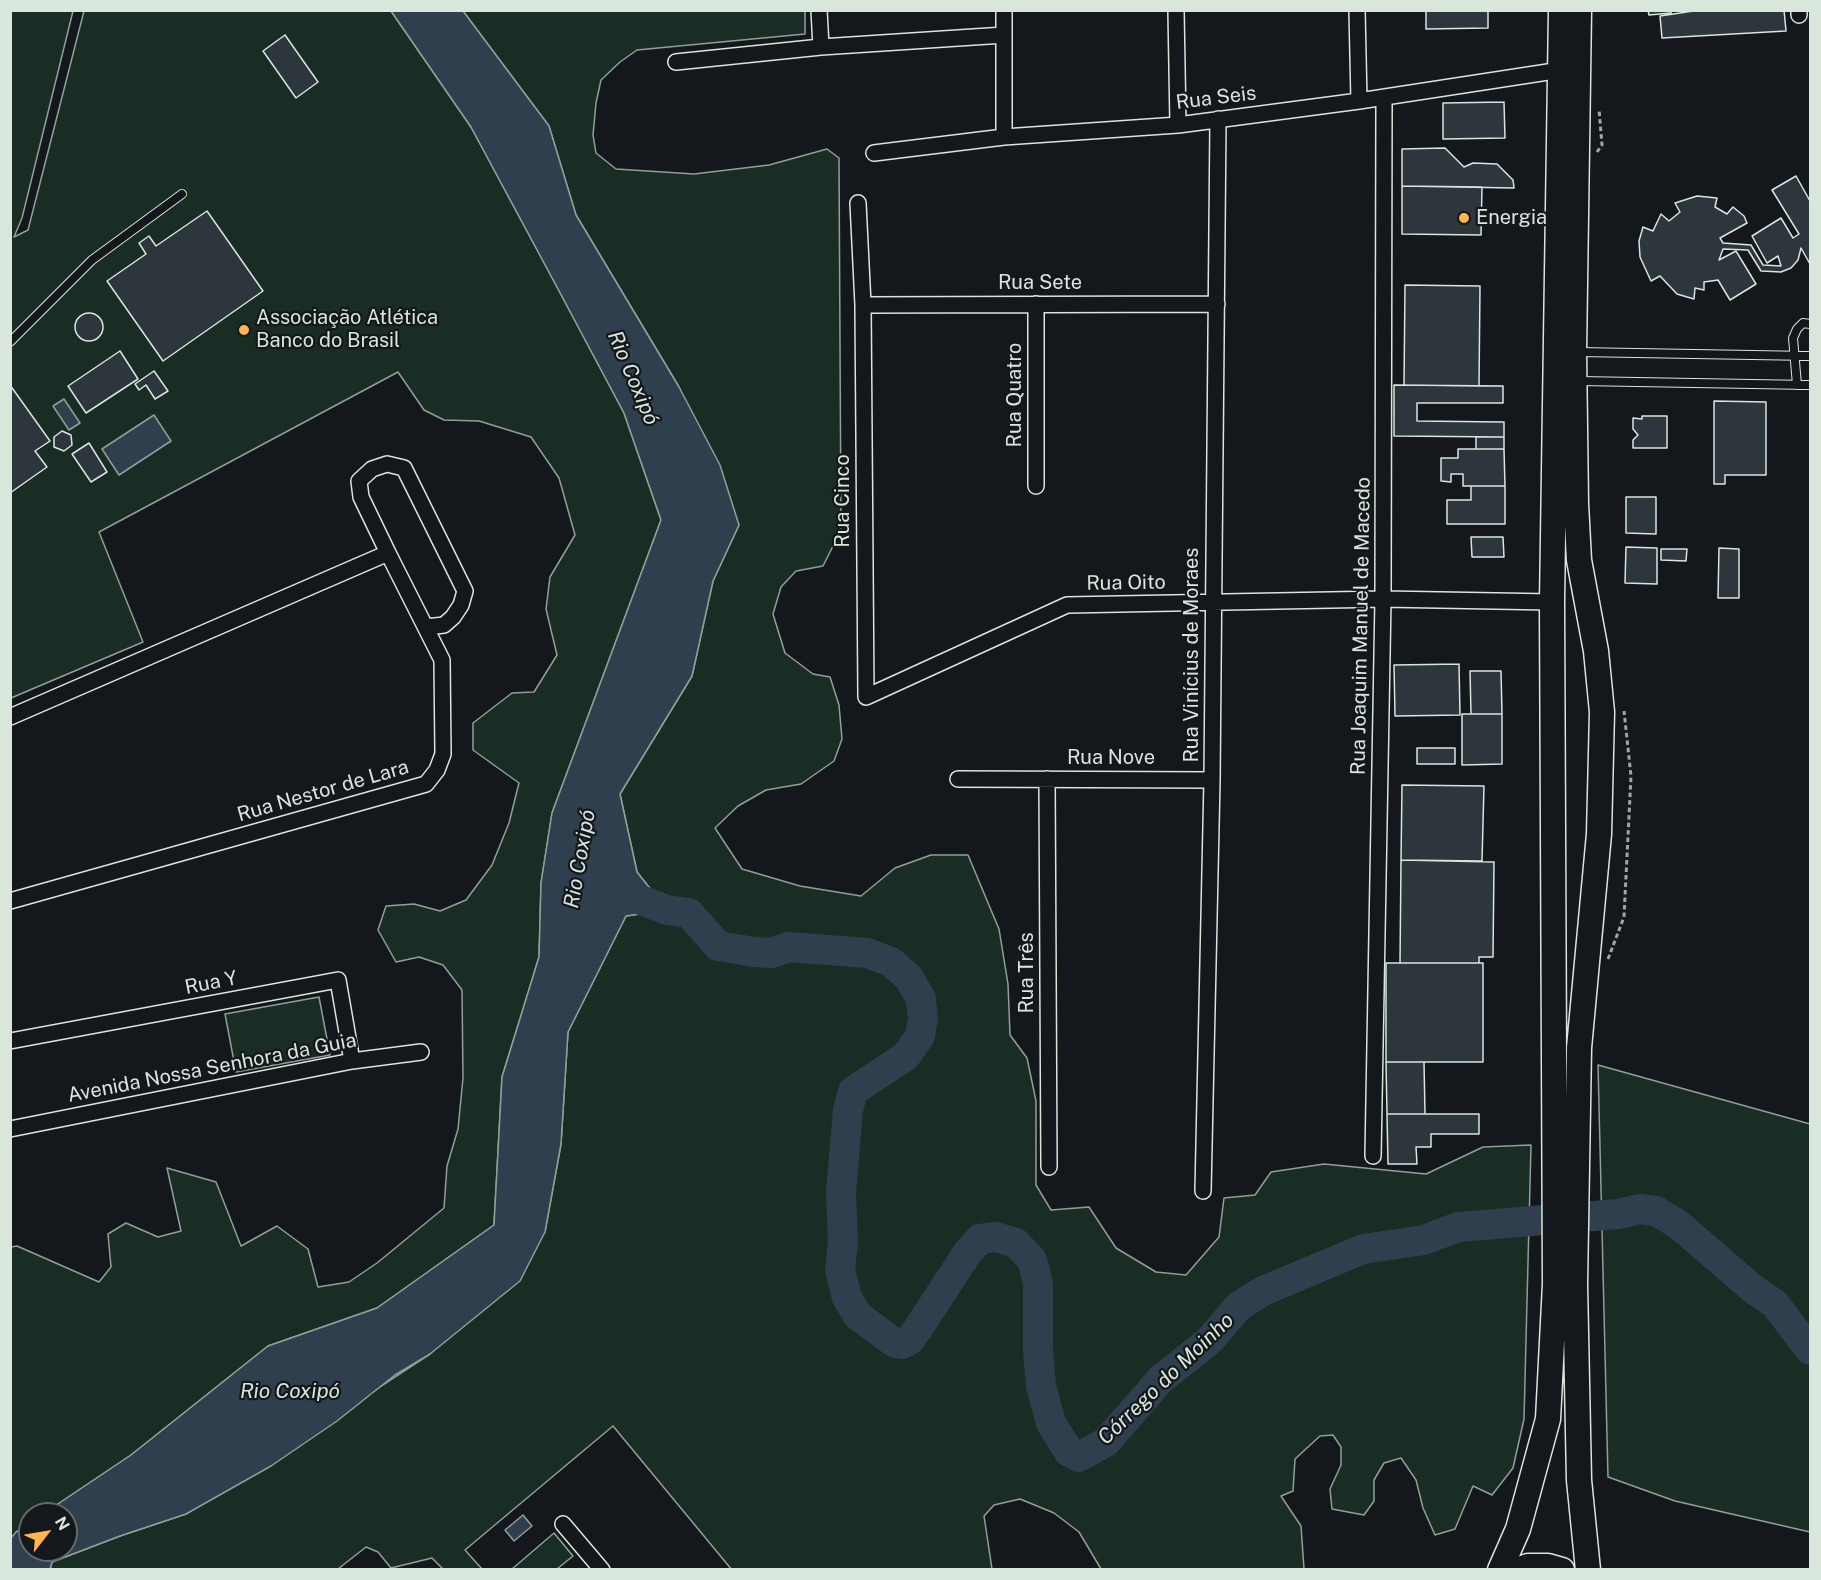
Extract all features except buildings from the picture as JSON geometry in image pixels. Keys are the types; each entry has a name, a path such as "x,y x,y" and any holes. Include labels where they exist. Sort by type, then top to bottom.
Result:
{"main road":[{"path":"1500,1569 1518,1529 1548,1419 1565,1284 1578,1138 1579,1048 1599,834 1602,712 1596,651 1579,560 1568,135 1561,70 1561,10"},
{"path":"1579,10 1568,135 1552,602 1555,1132 1579,1480 1588,1569"},
{"path":"1518,1569 1528,1566 1548,1566 1562,1569"}],"street":[{"path":"819,10 821,47"},
{"path":"1004,10 1004,137"},
{"path":"1176,10 1178,124"},
{"path":"1357,10 1359,101"},
{"path":"676,62 821,47 1004,35"},
{"name":"Rua Seis","path":"874,153 1004,137 1178,124 1384,98 1561,70"},
{"name":"Rua Joaquim Manuel de Macedo","path":"1373,1156 1383,599 1384,98"},
{"name":"Rua Vinícius de Moraes","path":"1203,1191 1212,780 1218,119"},
{"name":"Rua Cinco","path":"858,203 863,305 866,697"},
{"name":"Rua Quatro","path":"1036,304 1036,486"},
{"name":"Rua Sete","path":"863,305 1217,304"},
{"name":"Rua Nestor de Lara","path":"10,901 426,784 437,770 443,754 442,660 361,497 359,481 372,469 387,464 404,468 465,591 461,605 453,617 444,625 426,627"},
{"path":"10,717 388,553"},
{"name":"Rua Oito","path":"866,697 1067,605 1383,599 1552,602"},
{"name":"Rua Nove","path":"958,779 1212,780"},
{"name":"Rua Três","path":"1047,779 1049,1167"},
{"name":"Rua Y","path":"10,1041 338,980 352,1061"},
{"name":"Avenida Nossa Senhora da Guia","path":"10,1130 352,1061 422,1052"},
{"path":"563,1524 602,1569"}],"lane":[{"path":"10,342 92,260 182,194"},
{"path":"1797,385 1793,338 1797,329 1803,324 1810,324"},
{"path":"1574,352 1810,356"},
{"path":"1574,382 1810,385"}],"green space":[{"path":"11,11 73,11 22,218 14,237 28,230 84,11 391,11 471,127 624,413 661,520 552,813 541,883 539,957 502,1077 494,1225 377,1308 268,1346 131,1455 61,1502 18,1502 18,1532 11,1538 11,1247 17,1246 99,1282 111,1267 108,1234 126,1223 158,1237 181,1231 167,1168 216,1182 241,1246 277,1226 308,1249 318,1287 349,1282 377,1263 444,1208 447,1166 458,1129 463,1078 462,990 443,965 419,957 396,962 378,930 386,906 414,904 440,911 466,900 492,865 509,823 519,783 473,750 473,723 512,693 534,692 557,655 546,609 550,577 575,535 559,478 531,437 479,421 444,420 424,410 398,372 99,532 143,642 11,698"},
{"path":"463,11 805,11 805,34 637,50 601,80 596,103 593,135 596,153 616,169 694,174 769,165 827,149 839,158 841,530 823,566 796,571 781,587 773,614 785,653 813,674 830,677 839,705 842,739 834,761 801,784 766,790 738,806 715,828 742,869 800,886 861,896 895,868 931,855 968,855 999,929 1008,984 1010,1035 1027,1058 1036,1101 1036,1185 1051,1210 1089,1207 1116,1248 1156,1272 1186,1275 1219,1237 1224,1198 1255,1195 1271,1172 1324,1164 1426,1174 1483,1147 1531,1145 1524,1419 1513,1468 1492,1495 1473,1486 1455,1529 1435,1535 1423,1508 1416,1480 1401,1458 1384,1463 1374,1480 1374,1501 1364,1515 1332,1509 1330,1489 1341,1465 1341,1447 1333,1435 1320,1436 1295,1459 1293,1491 1281,1496 1301,1526 1304,1569 1101,1569 1079,1532 1054,1513 1020,1499 994,1505 984,1516 992,1569 732,1570 613,1426 465,1550 482,1569 443,1569 432,1558 391,1568 378,1552 366,1547 338,1569 50,1570 52,1562 78,1562 78,1552 186,1514 430,1354 545,1232 561,1144 568,1032 626,916 667,910 637,872 620,794 692,676 713,581 739,525 679,387 576,215 549,126"},
{"path":"319,997 330,1055 236,1072 225,1014"},
{"path":"1598,1065 1810,1124 1810,1532 1675,1501 1608,1477"},
{"path":"554,1533 573,1556 557,1569 512,1569"}],"water":[{"name":"Rio Coxipó","path":"391,11 463,11 549,126 576,215 679,387 720,465 739,525 713,581 692,676 620,794 637,872 667,910 626,916 568,1032 561,1144 545,1232 520,1281 430,1354 395,1375 337,1421 271,1466 186,1514 78,1552 78,1502 61,1502 131,1455 268,1346 377,1308 494,1225 502,1077 539,957 541,883 552,813 661,520 624,413 471,127"},
{"path":"64,399 80,423 69,430 53,406"},
{"path":"154,415 171,441 119,475 102,449"},
{"path":"523,1515 532,1526 514,1541 505,1530"},
{"name":"Rio Coxipó","path":"18,1531 18,1562 52,1562 50,1569 11,1569 11,1538"}],"waterway":[{"name":"Córrego do Moinho","path":"630,896 667,910 689,913 718,946 772,953 789,947 867,953 891,962 909,978 921,999 923,1018 920,1036 906,1056 853,1091 848,1110 841,1192 843,1242 840,1270 847,1298 858,1316 895,1343 902,1344 910,1340 968,1252 980,1239 996,1237 1016,1243 1032,1260 1038,1283 1038,1351 1041,1386 1051,1423 1069,1452 1079,1457 1106,1442 1161,1379 1209,1341 1239,1306 1263,1291 1363,1249 1424,1240 1458,1227 1618,1214 1640,1209 1656,1211 1679,1225 1752,1288 1775,1304 1810,1350"}],"place":[{"name":"Energia","path":"1464,218"},
{"name":"Associação Atlética Banco do Brasil","path":"244,330"}]}
